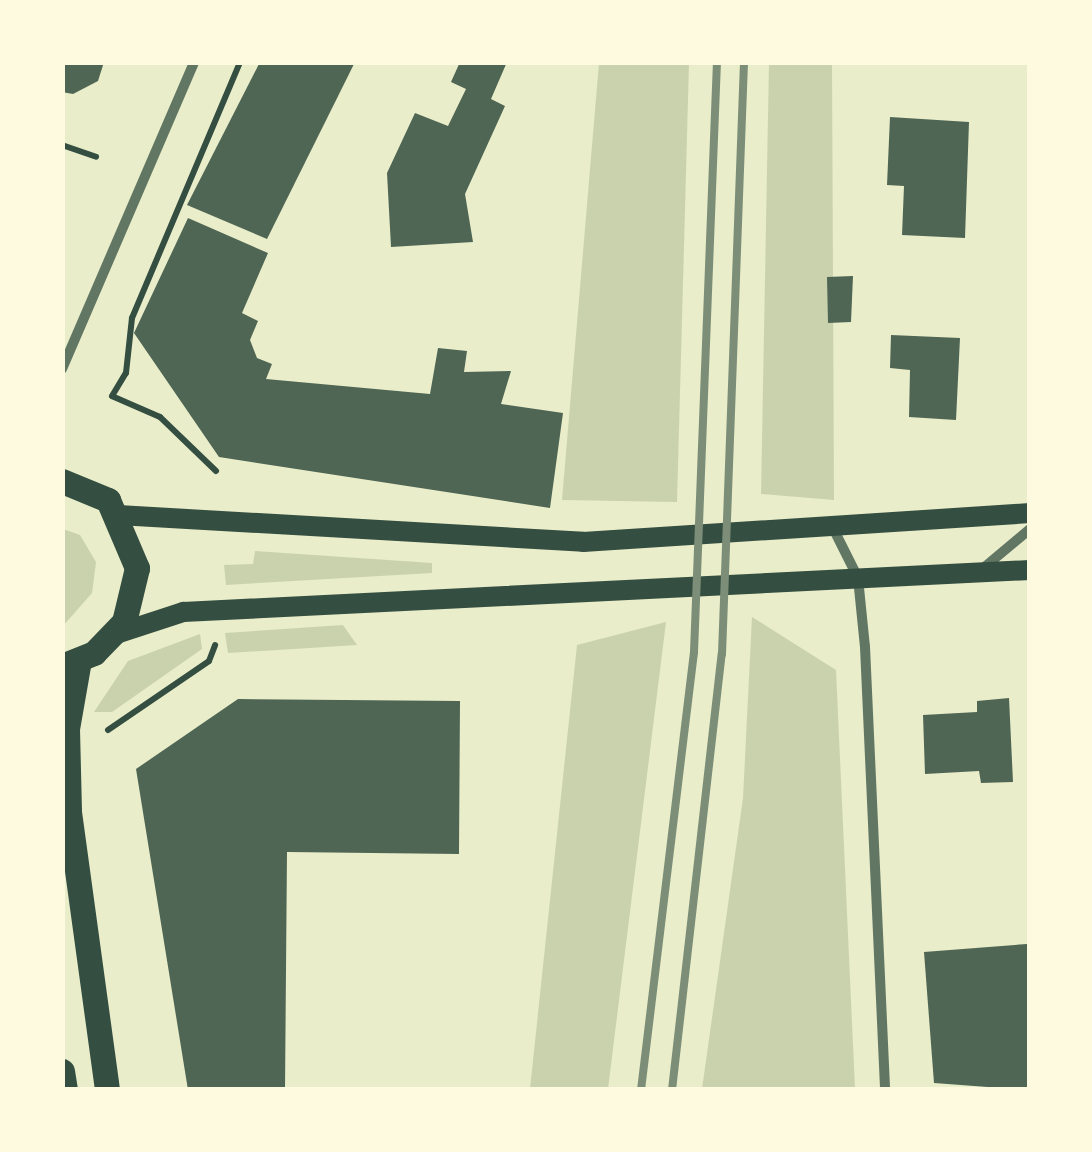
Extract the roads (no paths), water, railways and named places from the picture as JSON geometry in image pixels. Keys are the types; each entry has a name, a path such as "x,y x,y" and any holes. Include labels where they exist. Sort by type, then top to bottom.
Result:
{"main road":[{"path":"65,477 118,515 583,542 1030,513"},
{"path":"113,635 132,606 137,568 118,515"},
{"path":"107,1090 67,780 71,663 113,635 183,612 1030,570"},
{"path":"62,1071 65,1090"}],"street":[{"path":"62,369 194,62"},
{"path":"831,525 858,578 885,1090"},
{"path":"980,571 1030,529"}],"railway":[{"path":"641,1090 694,652 717,62"},
{"path":"672,1090 722,654 744,62"}]}
